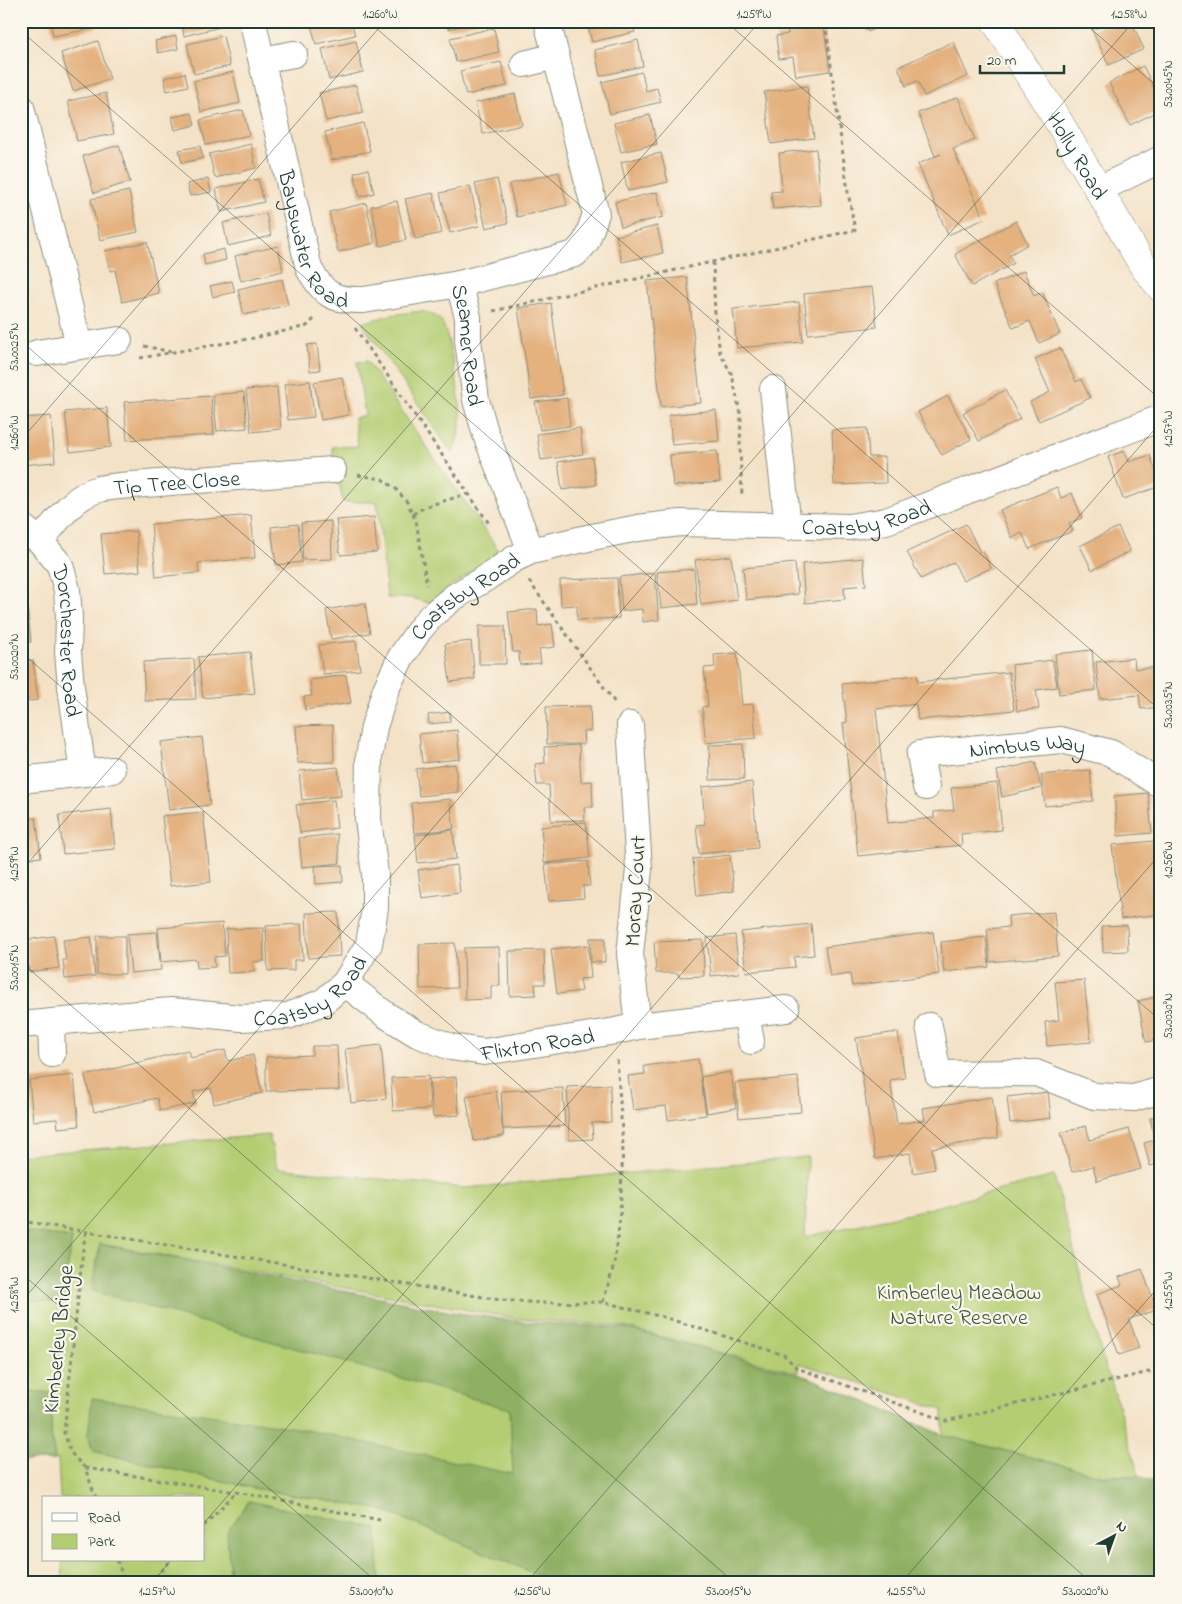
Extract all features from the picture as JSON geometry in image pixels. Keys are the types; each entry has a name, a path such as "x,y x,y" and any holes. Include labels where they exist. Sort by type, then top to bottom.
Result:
{"street":[{"name":"Seamer Road","path":"523,555 476,400 468,340 468,316 459,284 575,254 586,242 590,234 596,214 547,21"},
{"name":"Holly Road","path":"996,21 1060,124 1144,267 1161,288"},
{"name":"Bayswater Road","path":"253,23 309,269 320,287 335,298 364,300 459,284"},
{"path":"262,60 294,54"},
{"path":"524,64 556,56"},
{"path":"21,106 79,346"},
{"path":"1098,190 1161,159"},
{"path":"37,353 119,340"},
{"path":"773,389 788,527"},
{"name":"Coatsby Road","path":"21,1025 171,1011 241,1018 288,1016 323,1002 346,983 369,944 375,908 375,874 368,819 369,757 374,727 386,689 401,657 420,628 432,615 454,597 523,555 592,536 680,523 849,527 886,520 1161,418"},
{"name":"Tip Tree Close","path":"31,533 84,496 98,489 334,470"},
{"name":"Dorchester Road","path":"31,533 60,565 67,590 70,617 68,652 70,687 83,773"},
{"name":"Moray Court","path":"627,1028 630,954 639,869 630,725"},
{"name":"Nimbus Way","path":"926,787 920,754 1061,740 1111,753 1161,785"},
{"path":"21,780 112,770"},
{"name":"Flixton Road","path":"346,983 386,1015 417,1034 451,1047 484,1052 627,1028 786,1009"},
{"path":"746,1014 751,1041"},
{"path":"51,1022 52,1054"},
{"path":"929,1026 938,1074 1036,1073 1094,1096 1134,1098 1161,1090"}],"path":[{"path":"468,316 855,230 848,192 826,21"},
{"path":"713,262 715,316 720,353 732,375 741,417 740,447 744,526"},
{"path":"254,338 307,326 335,298 468,494 523,555 630,725"},
{"path":"334,470 382,479 396,489 406,502 416,521 432,615"},
{"path":"413,514 426,506 468,494"},
{"path":"603,1302 614,1265 620,1218 627,1028"},
{"path":"21,1221 501,1300 542,1303 603,1302 663,1317 784,1355 797,1368 946,1421 1161,1369"},
{"name":"Kimberley Bridge","path":"85,1468 71,1453 64,1433 86,1231"},
{"path":"95,1496 85,1468 236,1492 380,1520"},
{"path":"205,1525 236,1492"},
{"path":"118,1562 125,1583"},
{"path":"150,1583 169,1562"}],"green space":[{"path":"422,311 436,316 442,322 452,355 461,411 459,433 453,454 362,323 390,315"},
{"path":"367,361 499,551 429,603 411,598 387,598 377,502 343,502 332,447 358,446 354,418 365,416 357,362"},
{"name":"Kimberley Meadow Nature Reserve","path":"269,1135 277,1168 465,1188 808,1157 805,1237 927,1209 1054,1176 1105,1367 1111,1381 1139,1476 1105,1476 943,1435 943,1410 799,1363 799,1373 621,1326 518,1319 100,1244 91,1290 510,1409 513,1475 297,1429 93,1398 88,1435 93,1451 253,1488 382,1510 557,1583 380,1583 376,1528 228,1567 230,1583 63,1583 62,1562 205,1562 205,1496 60,1496 58,1459 55,1460 51,1434 52,1393 21,1390 21,1299 62,1303 72,1239 21,1231 21,1155"},
{"path":"21,1231 72,1238 62,1303 21,1299"},
{"path":"100,1244 453,1312 523,1322 625,1328 808,1377 943,1435 1105,1476 1139,1476 1161,1484 1161,1583 557,1583 382,1510 253,1488 93,1451 88,1435 92,1398 297,1428 513,1474 510,1409 93,1291"},
{"path":"21,1390 52,1393 51,1434 55,1460 21,1461"},
{"path":"249,1501 376,1528 380,1583 230,1583 227,1532"}],"building":[{"path":"50,21 95,21 96,28 53,36"},
{"path":"181,21 218,21 220,27 184,36"},
{"path":"310,21 351,21 355,35 316,44"},
{"path":"446,21 476,21 477,22 448,29"},
{"path":"587,21 632,21 635,32 592,42"},
{"path":"787,21 823,21 830,71 796,76 793,57 779,59 776,36 788,34"},
{"path":"863,21 892,21 868,32"},
{"path":"1112,21 1131,21 1144,49 1109,65 1092,30"},
{"path":"494,28 499,52 456,62 450,38"},
{"path":"176,36 178,49 158,53 155,41"},
{"path":"223,36 230,66 194,74 187,44"},
{"path":"638,40 643,66 600,76 595,50"},
{"path":"98,41 110,79 73,91 61,53"},
{"path":"356,41 363,72 329,80 322,49"},
{"path":"953,42 968,76 924,96 918,81 906,86 898,67"},
{"path":"501,62 507,86 466,95 460,71"},
{"path":"1143,66 1161,102 1161,110 1130,125 1109,83"},
{"path":"233,72 240,103 201,112 194,81"},
{"path":"642,72 646,91 657,88 661,102 610,114 602,82"},
{"path":"185,73 188,86 167,91 164,78"},
{"path":"356,85 363,113 326,121 319,93"},
{"path":"807,86 814,138 771,144 764,92"},
{"path":"106,93 114,134 77,141 68,101"},
{"path":"515,94 522,125 483,134 475,103"},
{"path":"958,97 975,140 953,149 984,219 948,235 918,164 941,154 935,156 918,113"},
{"path":"243,110 249,135 206,145 200,120"},
{"path":"192,113 195,125 175,130 172,117"},
{"path":"650,115 657,144 621,152 614,123"},
{"path":"363,123 370,151 332,160 325,132"},
{"path":"251,144 256,168 215,178 209,154"},
{"path":"119,145 130,182 94,193 83,156"},
{"path":"200,146 203,158 182,163 179,150"},
{"path":"816,149 821,205 773,209 771,192 782,191 779,153"},
{"path":"661,153 668,182 628,191 621,162"},
{"path":"368,169 374,193 360,197 354,173"},
{"path":"559,172 567,205 517,217 509,184"},
{"path":"208,179 211,192 190,196 187,184"},
{"path":"258,179 264,202 221,212 216,189"},
{"path":"497,179 508,223 486,228 475,184"},
{"path":"470,186 479,226 450,233 440,193"},
{"path":"129,191 138,232 100,240 91,199"},
{"path":"657,192 663,217 621,227 615,202"},
{"path":"433,193 442,233 415,239 405,199"},
{"path":"397,201 406,240 380,246 371,206"},
{"path":"366,203 375,243 338,252 329,212"},
{"path":"266,213 271,236 228,246 223,223"},
{"path":"1016,221 1028,244 1009,255 1014,263 972,286 955,254"},
{"path":"657,226 663,253 622,262 616,236"},
{"path":"147,242 159,293 122,302 115,270 110,271 105,251"},
{"path":"278,246 283,271 241,281 235,256"},
{"path":"224,249 226,260 205,265 203,254"},
{"path":"1024,271 1034,296 1042,292 1060,334 1039,343 1030,321 1013,328 994,284"},
{"path":"687,277 701,403 661,407 647,281"},
{"path":"282,279 288,305 244,315 238,289"},
{"path":"21,280 27,294 21,296"},
{"path":"232,281 235,292 213,297 210,286"},
{"path":"872,287 877,327 808,334 804,294"},
{"path":"799,302 803,342 737,348 733,309"},
{"path":"551,303 563,395 531,399 518,308"},
{"path":"21,312 28,330 21,333"},
{"path":"317,344 320,370 310,371 307,345"},
{"path":"1060,348 1076,382 1081,379 1090,398 1039,421 1030,402 1050,392 1035,359"},
{"path":"342,377 349,415 321,420 314,382"},
{"path":"310,381 314,417 288,420 284,384"},
{"path":"277,387 281,429 251,432 246,390"},
{"path":"1005,390 1020,419 979,441 963,413"},
{"path":"244,392 247,428 217,431 213,395"},
{"path":"211,396 214,435 127,440 124,402"},
{"path":"948,396 971,439 942,455 918,412"},
{"path":"567,398 570,426 540,430 535,402"},
{"path":"107,408 111,447 70,452 65,412"},
{"path":"716,410 719,441 672,445 669,415"},
{"path":"51,416 55,462 21,465 21,418"},
{"path":"580,428 583,454 541,460 537,434"},
{"path":"867,428 869,457 885,457 886,483 834,485 832,430"},
{"path":"717,451 720,482 673,486 670,455"},
{"path":"1124,451 1129,462 1150,455 1161,486 1123,499 1108,457"},
{"path":"592,457 596,485 562,490 558,462"},
{"path":"1057,487 1061,498 1072,493 1082,518 1069,523 1073,531 1029,549 1022,533 1012,538 1000,510"},
{"path":"251,515 255,558 198,563 199,573 156,577 151,524"},
{"path":"374,517 377,552 340,555 336,520"},
{"path":"331,521 332,559 303,560 301,523"},
{"path":"298,524 302,562 276,565 271,527"},
{"path":"966,524 980,552 983,551 991,568 963,581 954,562 921,579 907,552"},
{"path":"1118,527 1130,551 1092,570 1080,546"},
{"path":"136,531 140,571 105,574 101,534"},
{"path":"731,556 737,600 701,605 695,560"},
{"path":"863,558 866,585 844,587 845,599 805,603 802,564"},
{"path":"795,563 798,594 746,600 743,568"},
{"path":"694,569 697,604 661,608 657,572"},
{"path":"655,573 659,620 643,622 642,609 622,611 619,577"},
{"path":"617,578 619,618 577,620 577,605 561,606 560,580"},
{"path":"21,603 27,603 31,642 21,643"},
{"path":"365,603 370,633 331,639 326,610"},
{"path":"537,609 538,626 552,624 555,647 539,649 541,663 520,665 519,652 513,652 508,612"},
{"path":"479,626 505,626 506,664 479,664"},
{"path":"356,641 360,670 323,674 319,645"},
{"path":"471,641 475,679 450,682 445,644"},
{"path":"1092,650 1096,690 1059,694 1055,654"},
{"path":"250,652 255,693 203,698 198,657"},
{"path":"737,653 742,705 753,704 756,738 706,743 702,707 708,706 704,668 715,667 714,655"},
{"path":"1134,658 1135,669 1161,667 1161,707 1141,709 1139,695 1100,699 1096,662"},
{"path":"194,659 196,699 145,701 143,662"},
{"path":"33,660 38,700 21,702 21,661"},
{"path":"1053,660 1057,687 1036,690 1039,709 1017,711 1012,665"},
{"path":"1009,672 1014,710 918,720 916,704 876,709 888,823 934,818 934,812 954,810 951,788 997,783 1002,830 961,834 962,845 858,856 843,723 847,722 842,684 917,675 918,682"},
{"path":"346,675 351,703 305,710 304,697 312,696 310,680"},
{"path":"590,706 591,731 583,731 584,744 547,744 546,707"},
{"path":"450,712 450,722 429,724 428,715"},
{"path":"333,725 334,762 298,763 296,726"},
{"path":"457,730 460,759 422,763 419,734"},
{"path":"202,737 210,805 169,810 161,742"},
{"path":"743,744 744,779 710,780 709,745"},
{"path":"579,745 581,782 592,781 593,807 584,807 585,820 551,821 549,785 537,785 535,764 545,763 544,747"},
{"path":"1035,762 1041,788 1002,797 997,771"},
{"path":"455,764 458,792 419,796 416,769"},
{"path":"338,767 341,796 302,800 299,771"},
{"path":"1090,770 1093,801 1045,806 1041,775"},
{"path":"752,782 758,848 699,854 696,825 705,824 702,787"},
{"path":"1148,793 1152,833 1118,836 1114,796"},
{"path":"450,799 454,829 414,833 411,803"},
{"path":"334,800 337,828 300,833 296,805"},
{"path":"111,809 115,849 63,854 59,815"},
{"path":"203,812 211,882 170,886 162,816"},
{"path":"36,818 41,857 21,859 21,819"},
{"path":"586,822 590,858 544,863 541,827"},
{"path":"453,830 456,859 418,863 415,835"},
{"path":"337,834 340,863 302,867 299,838"},
{"path":"1154,841 1161,914 1121,919 1112,845"},
{"path":"730,855 734,891 697,896 693,859"},
{"path":"588,861 590,886 583,886 584,898 549,901 545,864"},
{"path":"342,865 343,882 316,884 315,866"},
{"path":"457,865 460,893 422,898 418,870"},
{"path":"338,912 340,956 308,958 306,913"},
{"path":"1054,912 1058,956 990,962 987,929 1009,927 1008,916"},
{"path":"222,923 225,956 214,957 215,967 197,968 196,959 161,962 158,928"},
{"path":"301,924 303,960 294,960 294,970 268,971 266,926"},
{"path":"811,924 814,955 794,957 795,967 746,972 741,932"},
{"path":"1127,925 1128,951 1103,952 1102,926"},
{"path":"263,928 264,961 253,962 254,972 228,973 226,929"},
{"path":"157,932 161,970 131,973 127,934"},
{"path":"933,932 939,974 852,986 850,974 830,977 825,947"},
{"path":"735,935 739,973 711,976 707,938"},
{"path":"54,936 59,968 29,972 25,940"},
{"path":"97,936 125,936 125,974 97,974"},
{"path":"91,937 95,976 65,979 63,960 66,960 63,940"},
{"path":"986,937 989,967 944,972 941,942"},
{"path":"590,938 605,938 605,962 591,962"},
{"path":"703,940 704,976 679,977 678,973 656,973 654,942"},
{"path":"455,943 457,988 420,989 419,944"},
{"path":"588,945 591,978 580,979 582,991 557,994 551,949"},
{"path":"499,947 500,986 491,986 491,999 465,1000 464,948"},
{"path":"544,950 545,984 535,984 536,995 510,996 509,951"},
{"path":"1084,980 1091,1042 1047,1046 1045,1022 1059,1020 1055,982"},
{"path":"1161,996 1161,1039 1146,1042 1138,1001"},
{"path":"898,1032 905,1078 890,1080 897,1124 925,1120 923,1108 992,1097 998,1138 932,1148 935,1169 913,1173 910,1153 875,1159 856,1038"},
{"path":"381,1045 386,1099 351,1103 345,1049"},
{"path":"312,1046 337,1046 339,1090 266,1091 266,1057 312,1055"},
{"path":"188,1050 190,1058 225,1050 228,1061 253,1055 262,1093 214,1104 211,1088 193,1092 196,1103 160,1111 157,1098 94,1112 85,1076"},
{"path":"698,1059 706,1115 668,1120 666,1106 633,1110 628,1076 645,1074 644,1066"},
{"path":"731,1072 736,1108 707,1113 701,1077"},
{"path":"74,1075 79,1126 58,1128 57,1119 33,1121 29,1080"},
{"path":"428,1076 430,1109 393,1111 391,1078"},
{"path":"456,1077 459,1115 433,1117 429,1079"},
{"path":"798,1077 801,1112 739,1118 735,1083"},
{"path":"610,1085 611,1122 592,1123 593,1139 569,1140 567,1087"},
{"path":"563,1088 565,1126 503,1129 501,1091"},
{"path":"496,1091 504,1136 474,1141 466,1096"},
{"path":"1048,1092 1051,1118 1010,1123 1007,1097"},
{"path":"1161,1115 1161,1163 1150,1166 1144,1143 1155,1140 1150,1118"},
{"path":"1086,1126 1090,1140 1129,1129 1141,1169 1097,1181 1093,1166 1072,1172 1061,1133"},
{"path":"1142,1269 1157,1310 1129,1319 1139,1348 1119,1355 1097,1294 1122,1285 1119,1277"}]}
